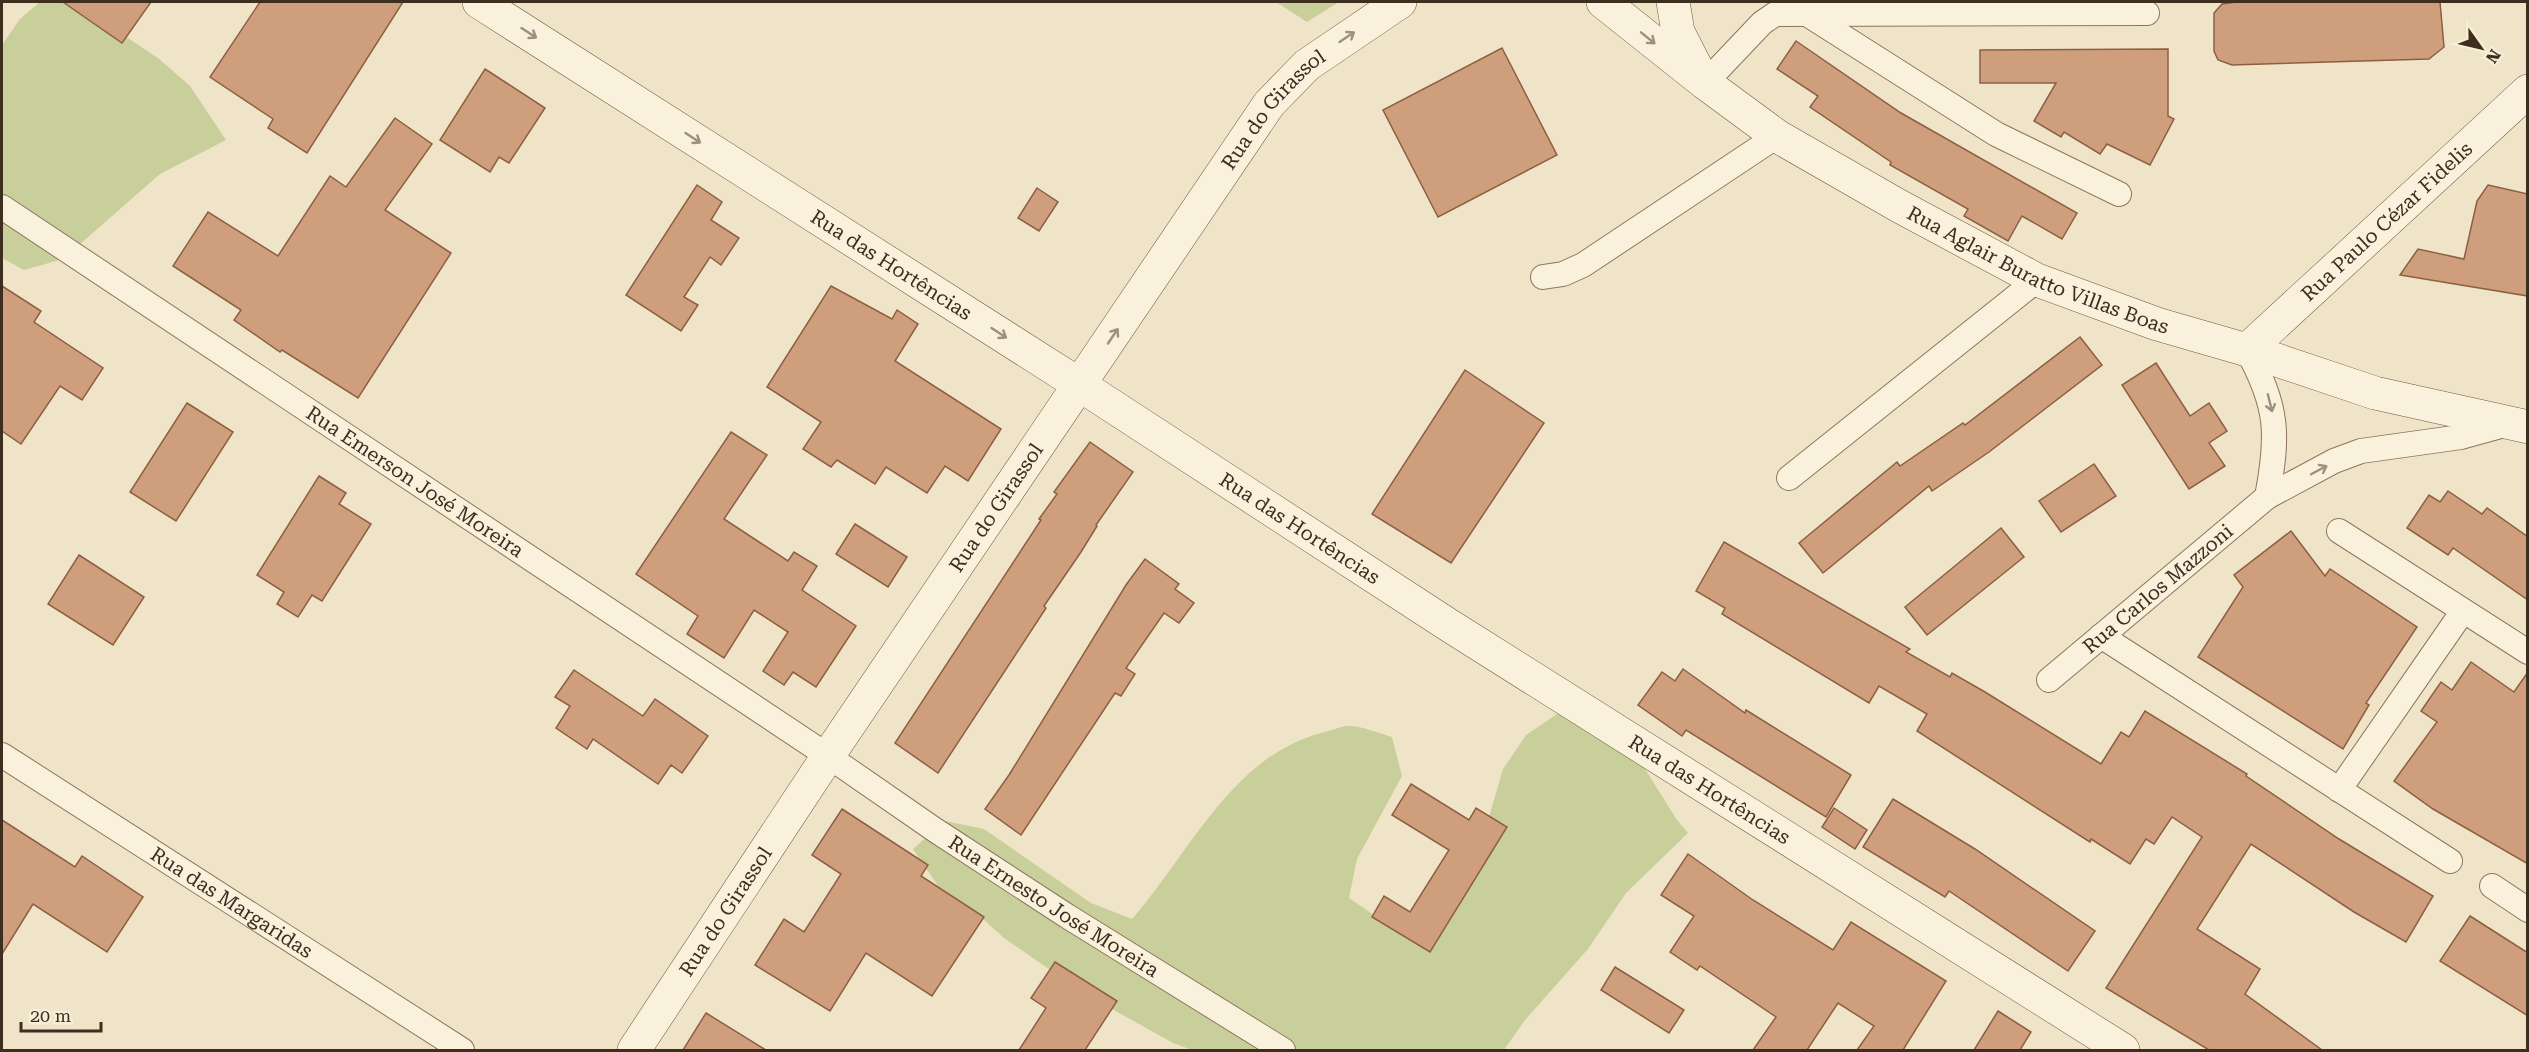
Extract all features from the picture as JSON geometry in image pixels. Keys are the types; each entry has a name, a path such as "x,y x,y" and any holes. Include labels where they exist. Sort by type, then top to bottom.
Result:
{"main road":[{"name":"Rua das Hortências","path":"480,2 1080,385 1447,624 2123,1050"},
{"name":"Rua do Girassol","path":"634,1050 828,756 1269,104 1307,65 1399,2"},
{"name":"Rua Aglair Buratto Villas Boas","path":"1602,2 1777,136 1899,206 2037,280 2157,324 2247,350 2374,393 2518,426"},
{"path":"1673,2 1678,32 1705,83"},
{"name":"Rua Paulo Cézar Fidelis","path":"2247,350 2528,91"}],"street":[{"path":"1705,83 1762,23 1775,14 2147,13"},
{"path":"1807,14 1996,134 2119,194"},
{"path":"1543,277 1563,274 1583,265 1777,136"},
{"name":"Rua Emerson José Moreira","path":"2,207 828,756"},
{"path":"1789,478 2037,280"},
{"path":"2247,350 2265,383 2274,417 2276,453 2267,496"},
{"name":"Rua Carlos Mazzoni","path":"2049,680 2267,496 2334,461 2361,451 2461,437 2518,426"},
{"path":"2339,531 2528,652"},
{"path":"2339,790 2463,610"},
{"path":"2101,636 2450,861"},
{"name":"Rua das Margaridas","path":"2,755 462,1050"},
{"name":"Rua Ernesto José Moreira","path":"828,756 1029,892 1283,1050"},
{"path":"2492,886 2528,910"}],"green space":[{"path":"40,2 73,2 158,58 190,86 226,140 160,174 63,259 24,270 2,258 2,45 20,19"},
{"path":"1276,2 1339,2 1307,22"},
{"path":"1563,710 1635,753 1677,820 1688,833 1626,893 1588,949 1525,1020 1504,1050 1192,1050 1173,1043 1085,994 1004,938 973,910 938,886 913,849 945,821 984,829 1091,903 1132,919 1214,811 1261,763 1289,745 1321,733 1352,726 1392,737 1402,776 1357,859 1349,898 1384,922 1428,921 1489,817 1503,769 1526,735"}],"building":[{"path":"63,2 151,2 122,43"},
{"path":"260,2 403,2 307,153 268,128 273,119 210,77"},
{"path":"2236,2 2440,2 2444,47 2429,59 2232,65 2218,60 2214,51 2214,13 2222,4"},
{"path":"1796,41 1901,113 2077,213 2062,239 2022,216 2008,241 1964,216 1968,209 1890,165 1891,162 1810,107 1818,96 1777,69"},
{"path":"1502,48 1557,155 1438,217 1383,110"},
{"path":"2168,49 2168,116 2174,119 2150,165 2107,144 2100,154 2064,132 2061,137 2034,121 2056,83 1980,83 1980,50"},
{"path":"485,69 545,108 509,163 499,157 490,172 440,140"},
{"path":"395,118 432,144 385,210 451,253 358,398 282,350 280,352 234,320 241,310 173,266 208,212 278,256 330,176 346,187"},
{"path":"697,185 722,202 711,220 739,238 721,265 710,257 684,297 698,305 681,331 626,295"},
{"path":"2488,185 2528,194 2528,296 2400,275 2418,249 2464,259 2477,201"},
{"path":"1037,188 1058,202 1039,231 1018,218"},
{"path":"2,286 41,311 34,322 103,368 82,400 60,386 21,444 2,431"},
{"path":"831,286 892,319 897,310 918,324 895,361 1001,429 968,481 945,466 927,493 886,467 875,484 837,460 831,467 803,449 821,422 767,387"},
{"path":"2080,337 2102,365 1989,452 1932,491 1929,486 1823,573 1799,543 1897,462 1900,466 1963,423 1965,425"},
{"path":"2156,363 2190,416 2209,403 2227,431 2209,443 2225,466 2189,489 2122,385"},
{"path":"1465,370 1544,423 1451,563 1372,514"},
{"path":"187,403 233,432 176,521 130,492"},
{"path":"731,432 767,455 724,519 788,561 794,552 817,566 802,590 856,626 816,687 793,672 784,685 763,671 788,632 754,610 724,658 687,634 698,616 636,574"},
{"path":"1090,442 1133,472 1096,525 1081,552 1044,606 1046,608 938,773 895,743 1041,520 1039,519 1057,494 1054,492"},
{"path":"2094,464 2116,496 2061,532 2039,501"},
{"path":"319,476 346,493 339,504 371,524 322,601 312,595 298,617 277,604 284,592 257,575"},
{"path":"2448,491 2482,514 2487,508 2528,537 2528,600 2453,548 2448,555 2407,528 2429,495 2440,502"},
{"path":"855,524 907,557 888,587 836,554"},
{"path":"2001,528 2024,557 1927,635 1905,607"},
{"path":"2291,531 2325,576 2330,569 2417,627 2366,703 2369,705 2343,749 2198,657 2243,587 2234,575"},
{"path":"1724,542 1910,649 1906,652 1950,677 1952,673 1985,692 2101,764 2121,732 2129,737 2145,711 2247,774 2246,776 2339,839 2433,896 2406,942 2354,912 2251,844 2197,929 2260,969 2245,994 2322,1050 2209,1050 2106,988 2202,837 2172,817 2154,844 2146,839 2130,864 2091,839 2090,842 1917,731 1927,714 1879,686 1869,703 1722,614 1725,608 1696,591"},
{"path":"79,555 144,597 113,645 48,604"},
{"path":"1145,559 1179,584 1175,589 1194,603 1179,623 1164,613 1126,668 1135,674 1121,696 1115,693 1021,835 985,809 1009,775 1126,585"},
{"path":"2471,662 2514,692 2528,672 2528,864 2433,809 2394,781 2437,722 2421,711 2441,682 2452,690"},
{"path":"1683,669 1745,713 1746,710 1851,775 1826,817 1686,730 1682,736 1638,705 1662,672 1675,681"},
{"path":"574,670 643,716 655,699 708,736 682,773 671,765 658,784 593,739 587,749 556,728 570,706 555,697"},
{"path":"1411,784 1469,820 1476,808 1507,827 1430,952 1372,917 1384,896 1410,912 1449,850 1392,815"},
{"path":"1893,799 1975,849 2095,931 2068,971 1949,891 1945,897 1863,847"},
{"path":"1834,808 1867,830 1855,849 1822,827"},
{"path":"842,809 928,865 921,876 984,917 932,996 866,953 830,1011 755,965 784,919 804,932 841,874 812,855"},
{"path":"2,820 75,867 82,856 143,897 107,952 33,904 2,954"},
{"path":"1688,854 1753,900 1833,950 1851,922 1946,981 1903,1050 1857,1050 1874,1026 1838,1003 1807,1050 1753,1050 1776,1017 1700,966 1697,970 1670,952 1694,916 1661,895"},
{"path":"2470,916 2528,953 2528,1016 2440,961"},
{"path":"1055,962 1117,1001 1085,1050 1019,1050 1046,1008 1031,998"},
{"path":"1615,967 1684,1010 1669,1033 1601,990"},
{"path":"1998,1011 2031,1032 2020,1050 1974,1050"},
{"path":"706,1013 766,1050 683,1050"}]}
